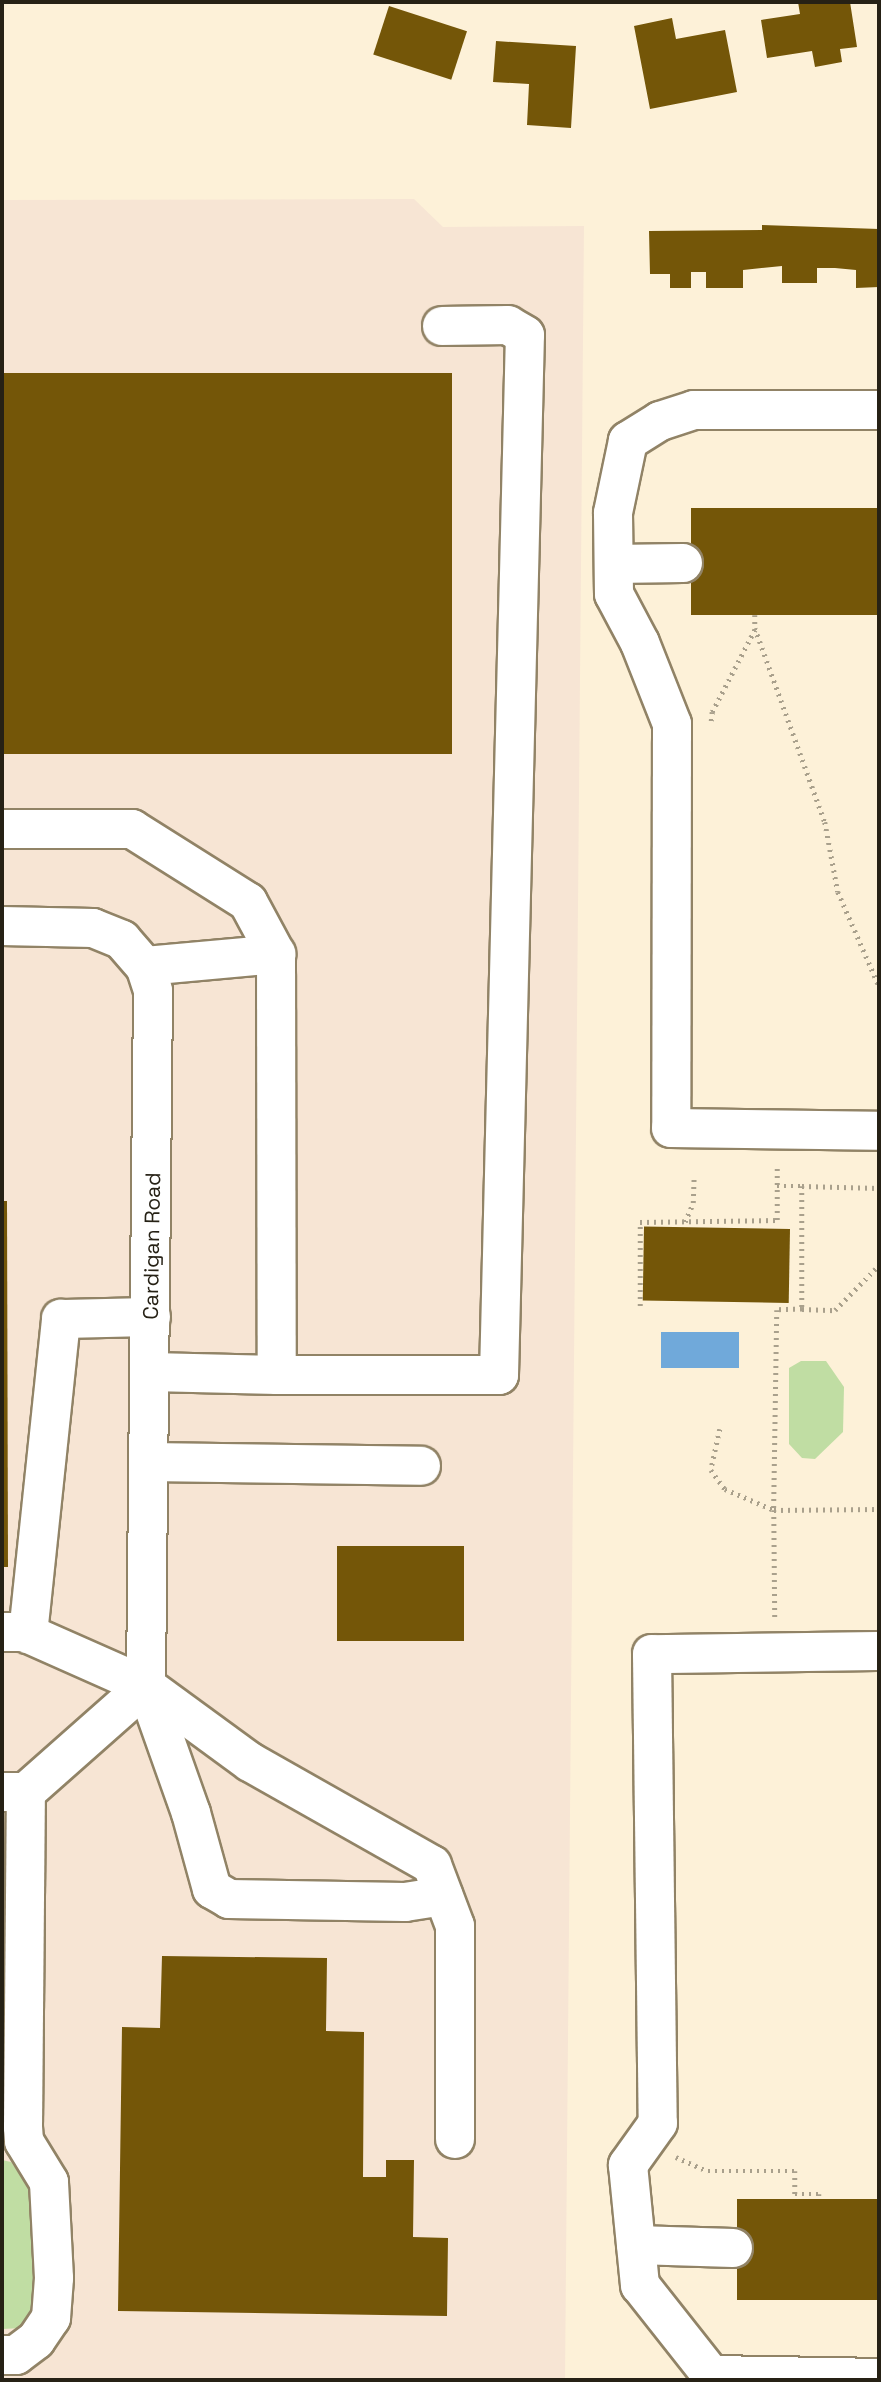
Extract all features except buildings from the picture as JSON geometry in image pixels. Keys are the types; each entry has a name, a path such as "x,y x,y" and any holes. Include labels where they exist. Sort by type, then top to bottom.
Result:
{"street":[{"path":"150,1372 499,1375 525,335 508,325 442,326"},
{"path":"879,410 694,410 660,421 628,442 612,513 614,594 640,643 672,724 671,1128 879,1130"},
{"path":"614,564 683,563"},
{"path":"2,829 132,829 248,902 276,954 277,1375"},
{"name":"Cardigan Road","path":"2,926 93,928 122,940 145,966 153,991 156,1023 146,1686"},
{"path":"145,966 276,954"},
{"path":"151,1317 61,1319 15,1633 146,1686 250,1762 432,1865 455,1926 455,2139"},
{"path":"149,1462 421,1466"},
{"path":"879,1651 652,1654 658,2123 628,2165 640,2285 711,2375 879,2378"},
{"path":"2,2355 16,2355 36,2340 51,2318 54,2278 49,2182 24,2141 14,1792 146,1686"},
{"path":"146,1686 191,1813 212,1889 229,1899 405,1902 444,1896"},
{"path":"636,2245 733,2248"}],"path":[{"path":"755,615 755,628 825,822 838,892 879,986"},
{"path":"711,726 712,712 755,628"},
{"path":"640,1306 640,1222 777,1220 777,1129"},
{"path":"685,1222 693,1203 694,1179"},
{"path":"777,1186 879,1188"},
{"path":"802,1186 802,1309"},
{"path":"776,1653 774,1510 777,1310 835,1310 879,1265"},
{"path":"720,1429 711,1470 725,1489 774,1510 879,1509"},
{"path":"644,2142 708,2171 795,2171 794,2194 819,2194 819,2199"}],"shaded area":[{"path":"414,199 443,227 584,226 565,2380 2,2380 2,200"}],"green space":[{"path":"801,1361 826,1361 844,1387 843,1432 815,1459 802,1458 789,1444 789,1368"},
{"path":"2,2160 11,2162 36,2195 34,2313 23,2328 2,2329"}],"water":[{"path":"661,1332 739,1332 739,1368 661,1368"}]}
